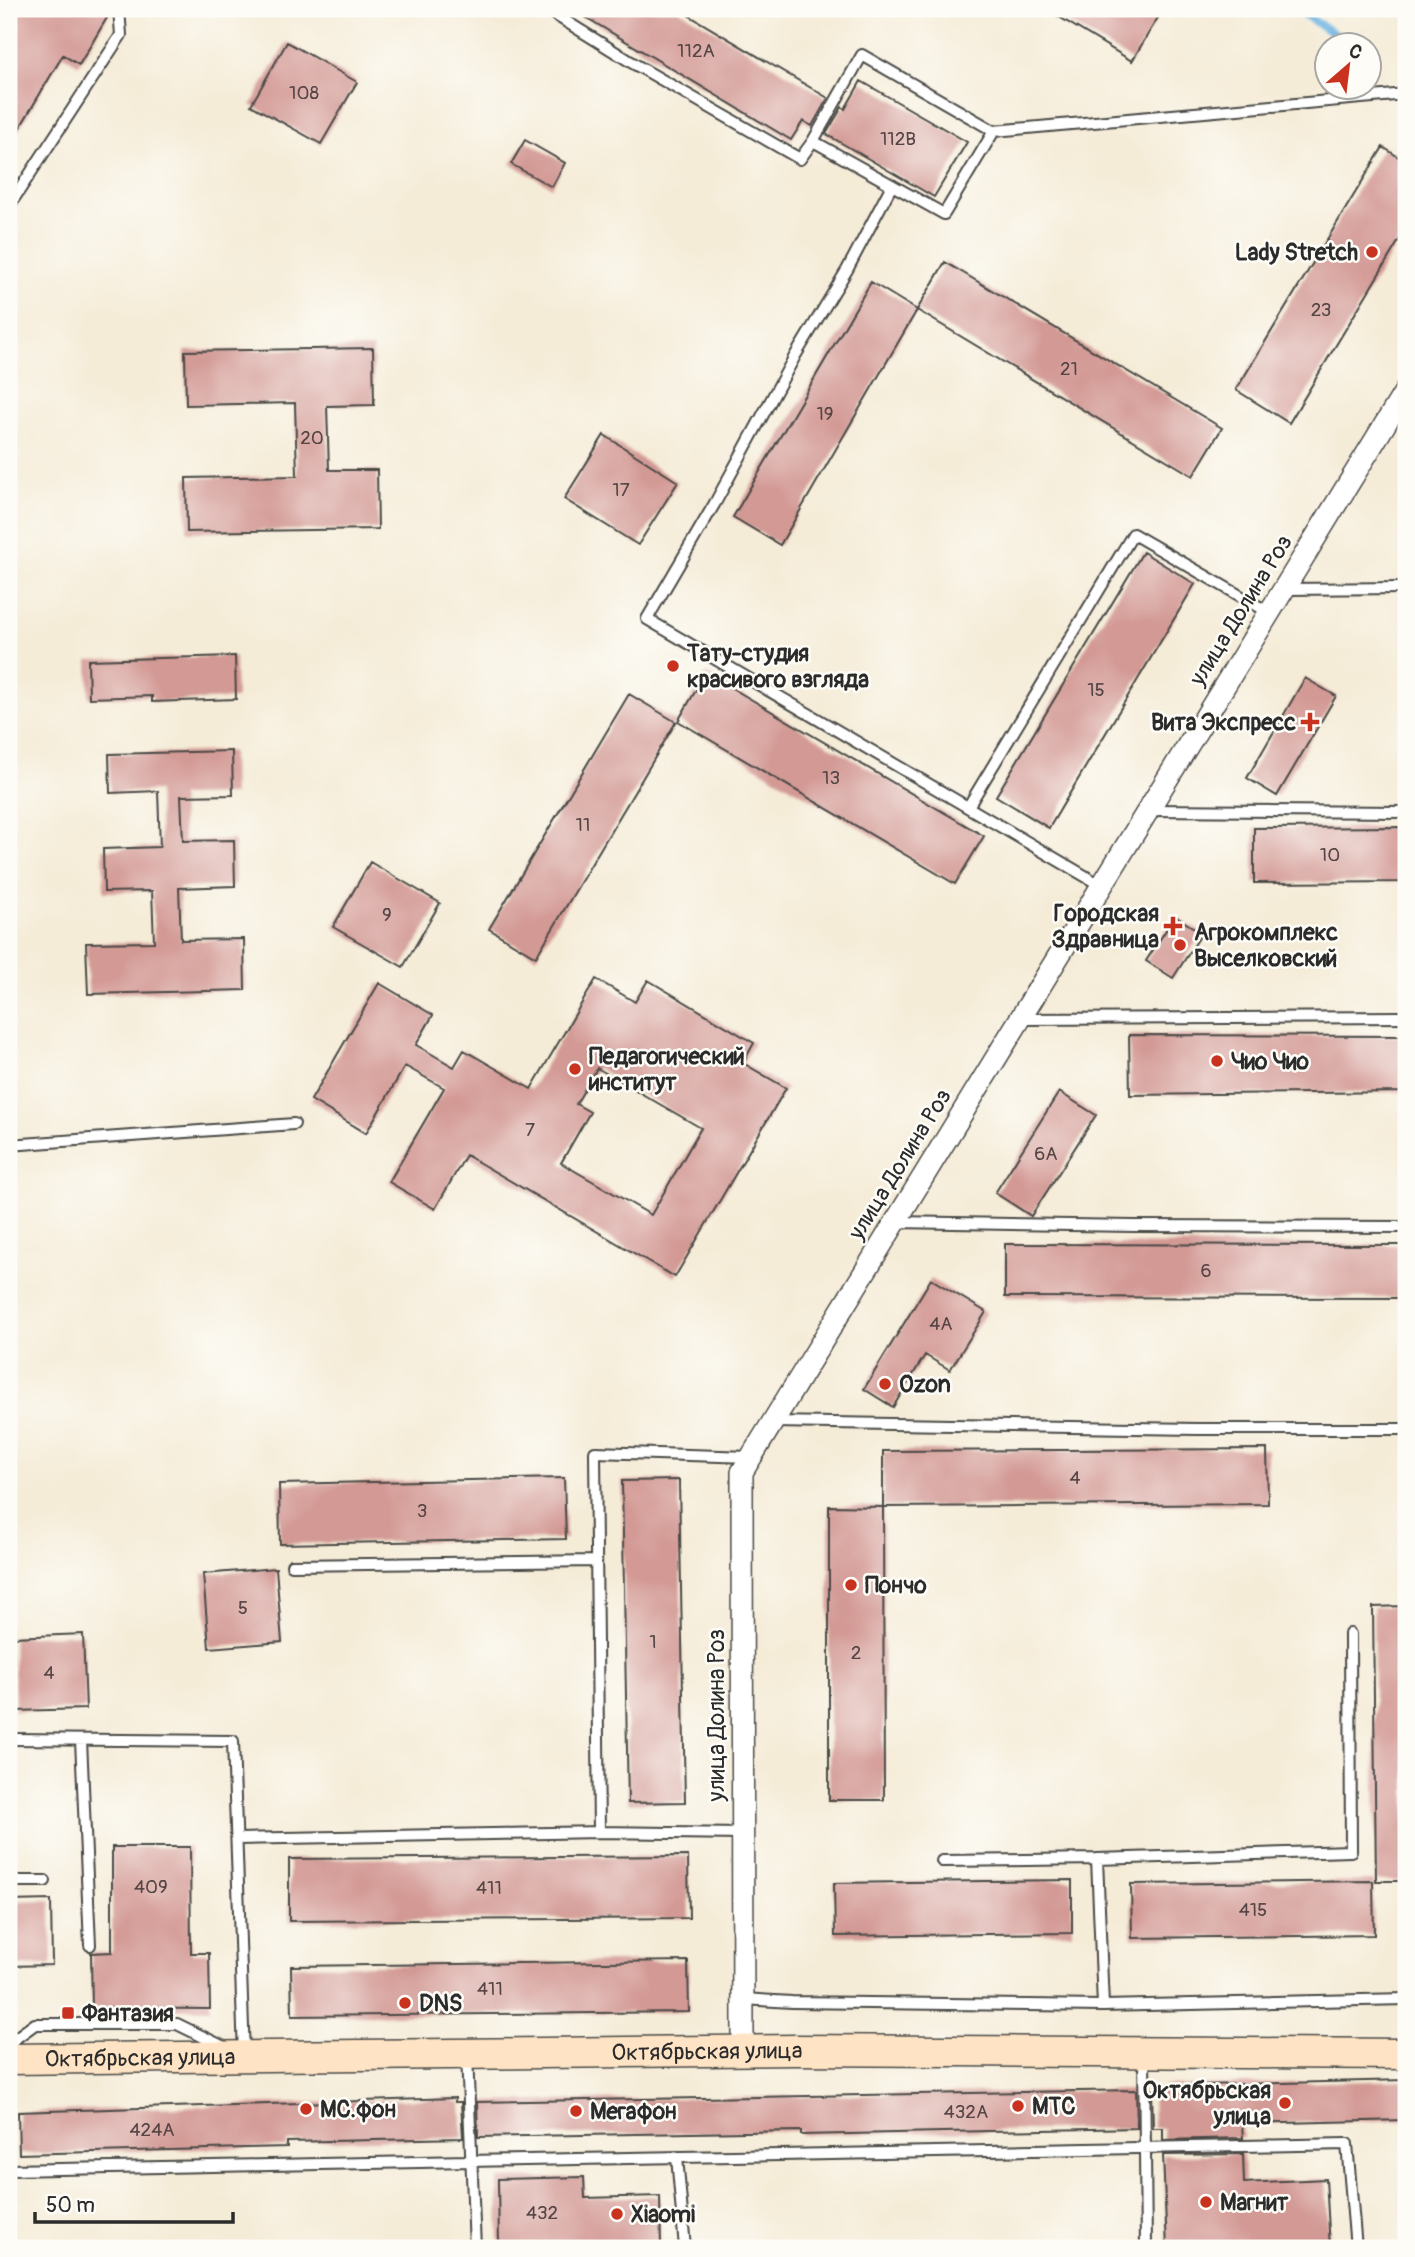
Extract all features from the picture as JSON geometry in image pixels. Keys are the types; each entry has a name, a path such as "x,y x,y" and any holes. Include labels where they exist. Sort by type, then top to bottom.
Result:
{"main road":[{"name":"Октябрьская улица","path":"9,2059 808,2050 1406,2054"}],"street":[{"name":"улица Долина Роз","path":"743,2052 742,1472 1406,390"}],"lane":[{"path":"9,206 121,34 120,9"},
{"path":"545,9 636,65 800,159 862,55 994,131 1406,94"},
{"path":"813,141 944,214 994,131"},
{"path":"892,185 648,619 1102,886"},
{"path":"968,807 1133,534 1269,613"},
{"path":"1284,589 1406,588"},
{"path":"1149,810 1406,812"},
{"path":"1020,1019 1406,1017"},
{"path":"9,1145 294,1124"},
{"path":"895,1222 1406,1227"},
{"path":"773,1422 1406,1429"},
{"path":"599,1832 595,1452 751,1457"},
{"path":"292,1564 596,1561"},
{"path":"942,1861 1351,1851 1350,1634"},
{"path":"9,1740 233,1741 244,2057 177,2024 35,2024 9,2043"},
{"path":"81,1740 90,1945"},
{"path":"237,1839 599,1832 742,1834"},
{"path":"1097,1859 1103,2006"},
{"path":"9,1881 45,1881"},
{"path":"743,1999 1103,2006 1406,1999"},
{"path":"1144,2053 1146,2248"},
{"path":"467,2055 475,2248"},
{"path":"9,2169 1348,2144 1356,2248"},
{"path":"677,2157 685,2248"}],"building":[{"path":"9,9 111,11 79,65 63,55 9,146"},
{"path":"572,9 678,9 828,98 812,126 803,121 791,140"},
{"path":"1046,9 1163,9 1132,61"},
{"path":"287,42 357,82 321,144 251,105"},
{"path":"861,81 967,142 934,197 826,134"},
{"path":"525,140 565,163 552,187 511,164"},
{"path":"1383,147 1406,162 1406,229 1289,423 1236,390"},
{"path":"945,262 1222,428 1193,476 917,310"},
{"path":"871,282 917,310 780,545 733,517"},
{"path":"373,348 374,405 327,406 329,470 377,470 378,529 187,532 186,478 297,476 295,403 186,405 185,351"},
{"path":"604,435 678,482 638,545 564,499"},
{"path":"1143,552 1195,584 1049,828 996,796"},
{"path":"235,656 236,699 152,702 152,696 89,698 88,660"},
{"path":"706,673 984,836 955,884 678,721"},
{"path":"1305,678 1336,696 1277,796 1247,778"},
{"path":"629,694 676,722 536,957 489,929"},
{"path":"232,751 233,795 181,796 183,841 234,840 235,886 179,888 181,940 244,939 245,990 88,994 86,943 154,942 152,891 104,892 103,849 160,847 158,791 110,793 109,754"},
{"path":"1406,827 1406,882 1254,883 1254,828"},
{"path":"370,862 440,903 403,967 333,927"},
{"path":"1175,916 1202,933 1173,978 1146,961"},
{"path":"596,979 635,1002 648,980 754,1043 743,1063 786,1088 675,1277 466,1155 435,1209 389,1182 444,1088 405,1066 366,1133 311,1100 379,983 433,1015 416,1045 454,1067 464,1050 531,1089","holes":["597,1068 701,1128 651,1215 561,1163 590,1112 576,1104"]},
{"path":"1129,1035 1406,1036 1406,1092 1130,1095"},
{"path":"1059,1092 1096,1115 1031,1216 995,1193"},
{"path":"1005,1244 1406,1245 1406,1298 1005,1297"},
{"path":"931,1279 986,1312 950,1370 925,1355 893,1407 864,1389"},
{"path":"1267,1449 1268,1504 883,1507 883,1451"},
{"path":"564,1478 566,1539 280,1544 279,1484"},
{"path":"679,1480 685,1802 628,1803 622,1481"},
{"path":"829,1506 883,1507 884,1800 829,1800"},
{"path":"276,1568 282,1642 209,1648 203,1574"},
{"path":"1406,1606 1406,1881 1376,1881 1373,1607"},
{"path":"83,1634 86,1709 15,1711 13,1637"},
{"path":"112,1847 190,1847 191,1953 209,1953 210,2009 92,2008 91,1953 112,1952"},
{"path":"688,1856 689,1918 289,1921 289,1859"},
{"path":"1072,1880 1072,1933 835,1936 834,1883"},
{"path":"1373,1881 1374,1935 1132,1938 1131,1884"},
{"path":"51,1900 52,1965 9,1966 9,1901"},
{"path":"688,1961 689,2012 292,2016 291,1966"},
{"name":"Октябрьская улица","path":"1406,2080 1406,2120 1242,2124 1243,2138 1163,2140 1163,2128 1153,2128 1152,2090 1164,2089 1164,2086"},
{"path":"1136,2090 1137,2128 801,2135 801,2131 478,2137 477,2102"},
{"path":"455,2098 455,2102 461,2102 463,2138 287,2142 287,2147 19,2154 18,2112"},
{"path":"1243,2154 1244,2183 1326,2179 1330,2248 1167,2248 1163,2155"},
{"path":"584,2177 585,2198 660,2196 661,2248 499,2248 498,2179"}],"waterway":[{"path":"1295,9 1332,32"}],"place":[{"name":"Lady Stretch","path":"1372,252"},
{"name":"Тату-студия красивого взгляда","path":"673,666"},
{"name":"Вита Экспресс","path":"1310,722"},
{"name":"Городская Здравница","path":"1173,926"},
{"name":"Агрокомплекс Выселковский","path":"1180,945"},
{"name":"Чио Чио","path":"1217,1061"},
{"name":"Педагогический институт","path":"575,1069"},
{"name":"Ozon","path":"885,1384"},
{"name":"Пончо","path":"851,1585"},
{"name":"DNS","path":"405,2003"},
{"name":"Фантазия","path":"68,2013"},
{"name":"Октябрьская улица","path":"1285,2103"},
{"name":"МТС","path":"1018,2106"},
{"name":"МС.фон","path":"306,2109"},
{"name":"Мегафон","path":"576,2111"},
{"name":"Магнит","path":"1206,2202"},
{"name":"Xiaomi","path":"617,2214"}]}
